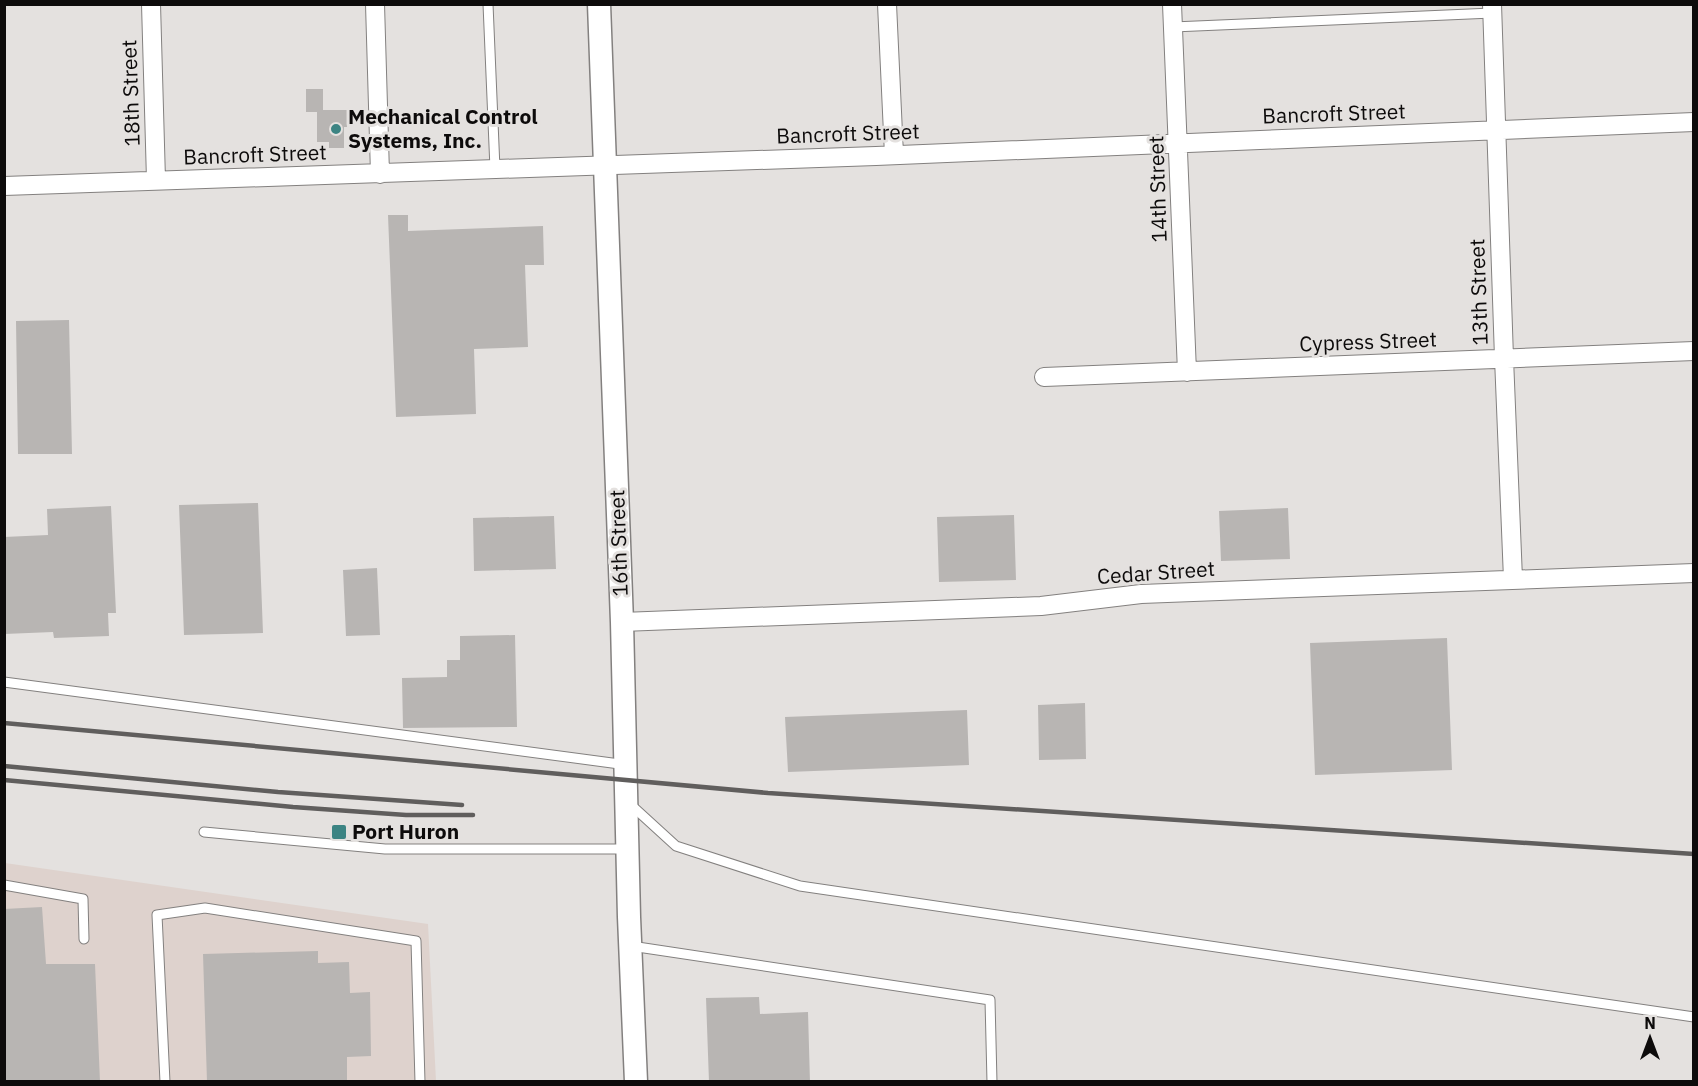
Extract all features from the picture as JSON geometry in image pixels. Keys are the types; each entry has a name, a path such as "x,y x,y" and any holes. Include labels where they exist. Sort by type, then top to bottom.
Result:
{"street":[{"name":"18th Street","path":"151,4 156,180"},
{"path":"375,4 380,174"},
{"name":"16th Street","path":"599,4 627,765 630,946 636,1082"},
{"path":"887,4 894,155"},
{"name":"14th Street","path":"1172,4 1187,372"},
{"name":"13th Street","path":"1492,9 1514,579"},
{"name":"Bancroft Street","path":"4,186 894,155 1694,122"},
{"name":"Cypress Street","path":"1044,377 1694,351"},
{"name":"Cedar Street","path":"622,622 1041,606 1142,594 1694,573"}],"lane":[{"path":"488,4 495,169"},
{"path":"1173,27 1492,9"},
{"path":"4,682 627,765"},
{"path":"627,802 676,846 800,886 1694,1017"},
{"path":"204,832 384,849 628,849"},
{"path":"4,885 83,899 84,939"},
{"path":"165,1082 157,915 205,908 416,941 420,1082"},
{"path":"630,946 990,1000 992,1082"}],"shaded area":[{"path":"5,863 428,924 436,1081 5,1082"}],"building":[{"path":"306,89 323,89 323,110 347,110 344,148 329,148 329,142 317,142 317,112 306,112"},
{"path":"388,215 408,215 408,231 543,226 544,265 525,265 528,347 474,349 476,414 396,417"},
{"path":"69,320 72,454 18,454 16,321"},
{"path":"258,503 263,633 184,635 179,505"},
{"path":"111,506 116,613 108,613 109,636 54,638 53,632 4,634 4,537 48,535 47,509"},
{"path":"1288,508 1290,559 1221,561 1219,511"},
{"path":"1014,515 1016,580 939,582 937,517"},
{"path":"554,516 556,569 474,571 473,518"},
{"path":"377,568 380,635 346,636 343,570"},
{"path":"515,635 517,727 403,728 402,678 447,677 447,660 460,660 460,636"},
{"path":"1447,638 1452,770 1315,775 1310,643"},
{"path":"1085,703 1086,759 1039,760 1038,705"},
{"path":"967,710 969,765 788,772 785,717"},
{"path":"42,907 46,964 95,964 100,1082 4,1082 4,909"},
{"path":"318,951 318,963 349,962 350,993 370,992 371,1056 347,1057 347,1082 207,1082 203,954"},
{"path":"759,997 760,1014 808,1012 810,1082 709,1082 706,998"}],"railway":[{"path":"4,723 768,793 1694,854"},
{"path":"4,766 278,792 462,805"},
{"path":"4,780 293,807 406,815 473,815"}],"place":[{"name":"Mechanical Control Systems, Inc.","path":"336,129"},
{"name":"Port Huron","path":"339,832"}]}
